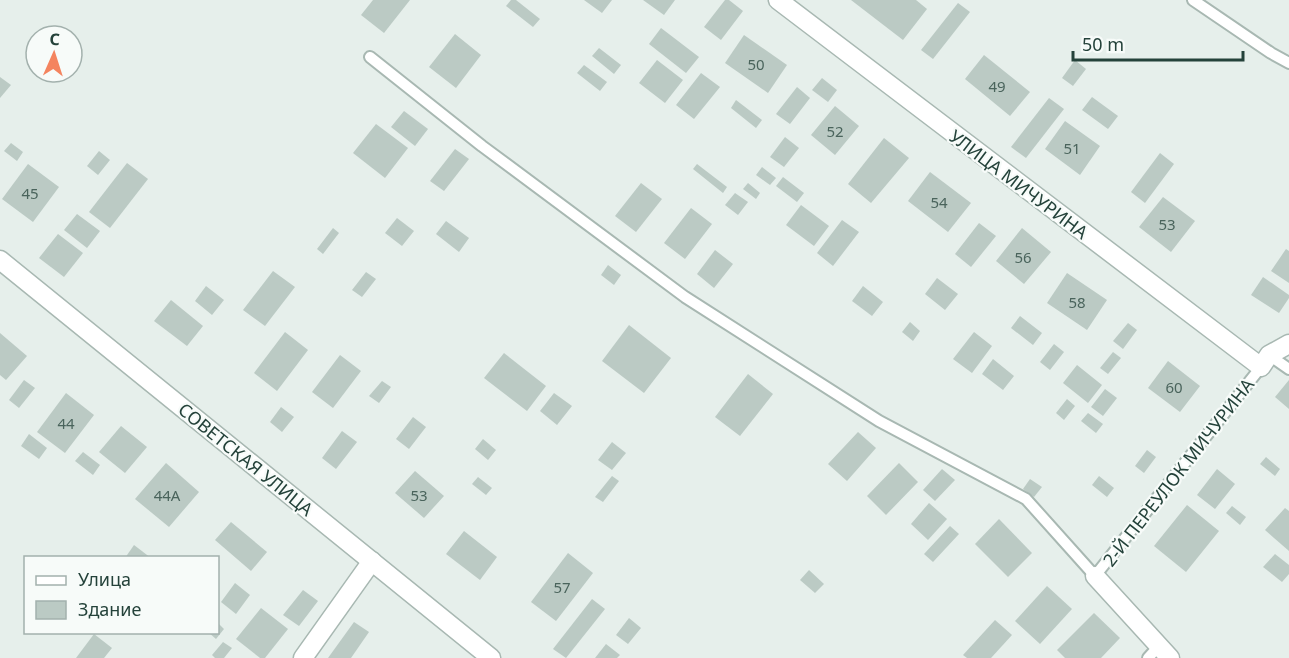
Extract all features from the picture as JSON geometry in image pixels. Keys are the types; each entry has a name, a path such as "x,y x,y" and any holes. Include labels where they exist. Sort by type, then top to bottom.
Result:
{"street":[{"name":"УЛИЦА МИЧУРИНА","path":"778,0 1265,361"},
{"name":"СОВЕТСКАЯ УЛИЦА","path":"0,260 491,658"},
{"path":"1265,361 1289,344"},
{"path":"303,658 372,561"},
{"path":"1095,576 1159,654"}],"lane":[{"path":"1193,0 1289,63"},
{"path":"370,57 482,146 685,297 879,421 1026,499 1095,576"},
{"path":"1265,361 1289,369"},
{"name":"2-Й ПЕРЕУЛОК МИЧУРИНА","path":"1095,576 1265,361"}],"building":[{"path":"373,0 410,0 384,33 361,15"},
{"path":"511,0 516,0 540,19 533,27 506,6"},
{"path":"584,0 612,0 602,13"},
{"path":"643,0 675,0 664,15"},
{"path":"725,0 729,0 743,11 721,40 704,27"},
{"path":"851,0 916,0 927,9 903,40"},
{"path":"958,3 970,12 933,59 921,50"},
{"path":"661,28 699,57 686,73 649,44"},
{"path":"455,34 481,55 456,88 429,67"},
{"path":"744,35 787,65 768,93 725,63"},
{"path":"599,48 621,65 614,74 592,56"},
{"path":"984,55 1030,92 1010,116 965,79"},
{"path":"657,60 683,80 665,103 639,83"},
{"path":"1075,60 1086,69 1073,86 1062,78"},
{"path":"584,65 607,82 600,91 577,73"},
{"path":"701,73 720,87 694,119 676,105"},
{"path":"0,77 11,85 0,98"},
{"path":"822,78 837,90 828,102 812,90"},
{"path":"797,87 810,98 790,124 776,114"},
{"path":"1092,97 1118,116 1108,129 1082,110"},
{"path":"1049,98 1064,109 1026,158 1011,147"},
{"path":"736,100 762,120 756,128 731,108"},
{"path":"835,106 859,126 835,155 811,135"},
{"path":"404,111 428,129 415,146 391,127"},
{"path":"1065,121 1100,146 1080,175 1045,149"},
{"path":"376,124 408,148 385,178 353,153"},
{"path":"785,137 799,148 784,167 770,157"},
{"path":"884,138 909,158 871,203 848,184"},
{"path":"11,143 23,152 17,161 4,151"},
{"path":"455,149 469,159 444,191 430,181"},
{"path":"99,151 110,160 98,175 87,166"},
{"path":"1160,153 1174,164 1145,203 1131,192"},
{"path":"127,163 148,179 110,228 89,212"},
{"path":"28,164 59,187 33,222 2,199"},
{"path":"697,164 727,187 723,193 693,169"},
{"path":"762,167 776,178 770,185 756,175"},
{"path":"930,172 971,203 948,232 908,201"},
{"path":"783,177 804,193 797,202 776,186"},
{"path":"641,183 662,199 636,232 615,216"},
{"path":"748,183 760,193 756,199 743,189"},
{"path":"735,193 748,202 738,215 725,205"},
{"path":"1163,197 1195,221 1171,252 1139,227"},
{"path":"801,205 829,226 814,246 786,225"},
{"path":"691,208 712,224 685,259 664,243"},
{"path":"77,214 100,231 87,248 64,230"},
{"path":"397,218 414,231 402,246 385,233"},
{"path":"842,220 859,232 833,266 817,253"},
{"path":"446,221 469,238 459,252 436,234"},
{"path":"979,223 996,236 971,267 955,254"},
{"path":"333,228 339,233 323,254 317,249"},
{"path":"1022,228 1051,252 1024,284 996,261"},
{"path":"58,234 83,253 64,277 39,258"},
{"path":"1286,249 1289,251 1289,283 1271,271"},
{"path":"715,250 733,264 714,288 697,274"},
{"path":"608,265 621,275 614,285 601,275"},
{"path":"273,271 295,287 265,326 243,310"},
{"path":"366,272 376,279 362,297 352,290"},
{"path":"1067,273 1107,300 1087,330 1047,303"},
{"path":"1263,277 1289,295 1279,313 1251,295"},
{"path":"937,278 958,294 945,310 925,294"},
{"path":"206,286 224,300 212,315 195,301"},
{"path":"863,286 883,302 872,316 852,301"},
{"path":"171,300 203,326 187,346 154,321"},
{"path":"1020,316 1042,333 1033,345 1011,328"},
{"path":"910,322 920,331 913,341 902,332"},
{"path":"1128,323 1137,330 1123,349 1113,341"},
{"path":"629,325 671,358 644,393 602,361"},
{"path":"285,332 308,350 277,391 254,373"},
{"path":"974,332 992,346 972,373 953,359"},
{"path":"0,333 27,356 6,380 0,375"},
{"path":"1054,344 1064,352 1050,370 1040,362"},
{"path":"1113,352 1121,358 1108,374 1100,368"},
{"path":"504,353 546,386 527,411 484,378"},
{"path":"340,355 361,371 333,408 312,392"},
{"path":"993,359 1014,376 1003,390 982,374"},
{"path":"1168,361 1200,386 1180,412 1148,388"},
{"path":"1077,365 1102,385 1088,403 1063,383"},
{"path":"748,374 773,394 740,436 715,417"},
{"path":"24,380 35,388 19,408 9,400"},
{"path":"1289,380 1289,409 1275,397"},
{"path":"382,381 391,387 379,403 369,396"},
{"path":"1105,389 1117,398 1103,416 1091,407"},
{"path":"66,393 94,415 65,453 37,432"},
{"path":"554,393 572,406 557,425 540,411"},
{"path":"1067,399 1075,406 1064,420 1056,413"},
{"path":"281,407 294,417 282,432 270,422"},
{"path":"1088,413 1103,424 1096,433 1081,421"},
{"path":"413,417 426,427 409,449 396,439"},
{"path":"121,426 147,447 125,473 99,452"},
{"path":"342,431 357,442 336,469 322,458"},
{"path":"858,432 876,448 847,481 828,464"},
{"path":"29,434 47,448 39,459 21,446"},
{"path":"483,439 496,450 488,460 475,449"},
{"path":"612,442 626,453 612,470 598,460"},
{"path":"1147,450 1156,457 1144,473 1135,466"},
{"path":"83,452 100,465 93,475 75,461"},
{"path":"1266,457 1280,469 1275,476 1260,464"},
{"path":"166,463 199,492 169,527 135,499"},
{"path":"899,463 918,482 886,515 867,496"},
{"path":"942,469 955,480 935,501 923,490"},
{"path":"1217,469 1235,484 1215,509 1197,495"},
{"path":"415,471 444,496 424,518 395,493"},
{"path":"612,476 619,481 603,502 595,497"},
{"path":"1099,476 1114,488 1107,497 1092,485"},
{"path":"478,477 492,488 486,495 472,484"},
{"path":"1030,479 1042,487 1034,497 1023,489"},
{"path":"929,503 947,519 928,540 911,524"},
{"path":"1187,505 1219,531 1186,572 1154,546"},
{"path":"1232,506 1246,517 1240,525 1226,513"},
{"path":"1285,508 1289,511 1289,551 1265,530"},
{"path":"999,519 1032,553 1008,577 975,544"},
{"path":"231,522 267,552 251,571 215,540"},
{"path":"950,526 959,534 933,562 924,554"},
{"path":"464,531 497,557 480,580 446,554"},
{"path":"134,545 148,556 126,556"},
{"path":"568,553 593,573 556,621 531,602"},
{"path":"1275,554 1289,565 1289,574 1282,582 1263,567"},
{"path":"809,570 824,584 815,593 800,580"},
{"path":"235,583 250,595 236,614 221,602"},
{"path":"1047,586 1072,609 1040,644 1015,621"},
{"path":"303,590 318,601 299,626 283,615"},
{"path":"592,599 605,609 566,658 553,649"},
{"path":"261,608 288,629 265,658 260,658 236,639"},
{"path":"1094,613 1120,638 1101,658 1065,658 1057,650"},
{"path":"629,618 641,628 628,644 616,635"},
{"path":"995,620 1012,635 991,658 967,658 963,655"},
{"path":"354,622 369,632 351,658 328,658"},
{"path":"219,624 224,629 216,639 210,634 219,634"},
{"path":"94,634 112,648 104,658 76,658"},
{"path":"223,642 232,648 224,658 215,658 212,655"},
{"path":"606,644 620,655 617,658 595,658"}]}
